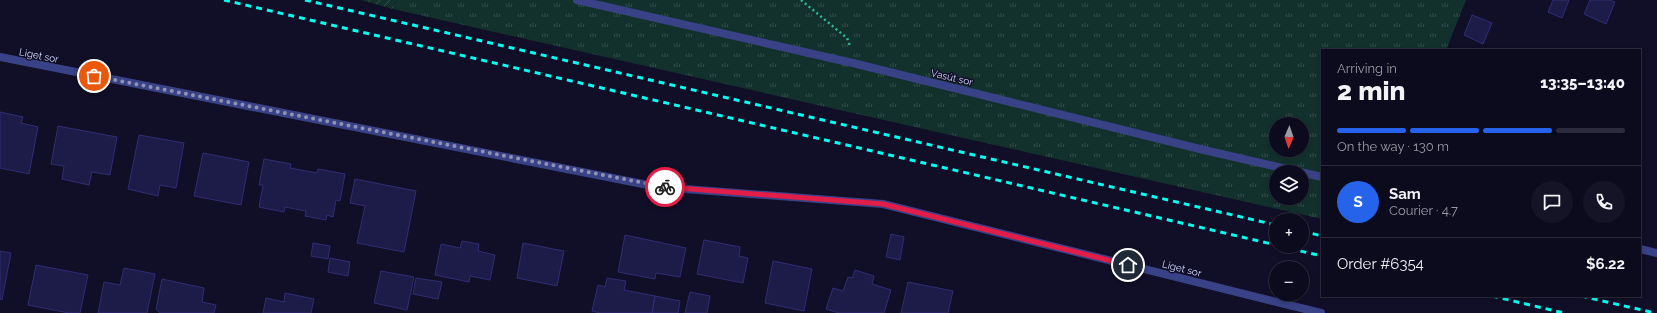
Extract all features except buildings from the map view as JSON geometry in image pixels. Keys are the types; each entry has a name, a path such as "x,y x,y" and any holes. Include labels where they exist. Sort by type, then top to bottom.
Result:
{"street":[{"name":"Vasút sor","path":"577,0 857,64 1204,150 1321,176"},
{"name":"Liget sor","path":"0,57 658,187 883,204 1295,310 1321,313"},
{"path":"1641,249 1657,253"}],"path":[{"path":"801,0 847,38 857,64"}],"green space":[{"path":"361,0 396,0 393,9"},
{"path":"396,0 1466,0 1446,49 1321,49 1321,219 1309,216 1309,213 1295,213 393,9"}],"railway":[{"path":"224,0 1269,243"},
{"path":"305,0 1269,223"},
{"path":"1309,233 1321,236"},
{"path":"1309,253 1321,256"},
{"path":"1496,297 1564,313"},
{"path":"1585,297 1655,313"}],"way so far":[{"path":"94,76 642,184 665,187"}],"route":[{"path":"665,187 883,204 1128,265"}]}
